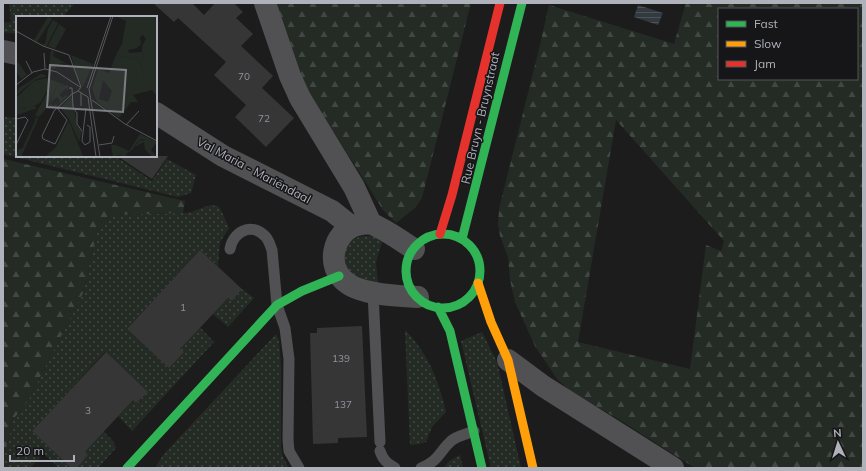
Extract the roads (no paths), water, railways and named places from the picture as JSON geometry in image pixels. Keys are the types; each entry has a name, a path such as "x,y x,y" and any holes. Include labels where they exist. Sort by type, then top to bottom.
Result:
{"street":[{"path":"265,3 290,76 300,98 354,187 361,225 344,231 335,246 335,266 339,276 347,284 356,288 373,292 418,297"},
{"name":"Rue Bruyn - Bruynstraat","path":"440,234 452,195 500,3"},
{"name":"Rue Bruyn - Bruynstraat","path":"462,239 522,3"},
{"path":"3,51 16,54"},
{"name":"Val Maria - Mariëndaal","path":"157,114 223,156 332,211 414,249"},
{"path":"440,234 452,235 462,239 472,247 478,258 480,271 478,283 472,294 465,301 457,305 438,307 427,304 418,297 410,286 407,274 408,260 414,249 421,241 430,236 440,234"},
{"path":"127,468 277,305 302,291 339,276"},
{"path":"478,283 491,322 508,360 533,468"},
{"path":"438,307 450,331 482,468"},
{"path":"508,360 543,386 673,468"}],"lane":[{"path":"230,249 231,241 236,235 250,230 258,231 265,236 272,250 277,305 285,328 289,359 289,451 299,468"},
{"path":"373,292 380,447 382,458 387,464 395,468"},
{"path":"421,468 437,463 452,440 474,431"}]}
